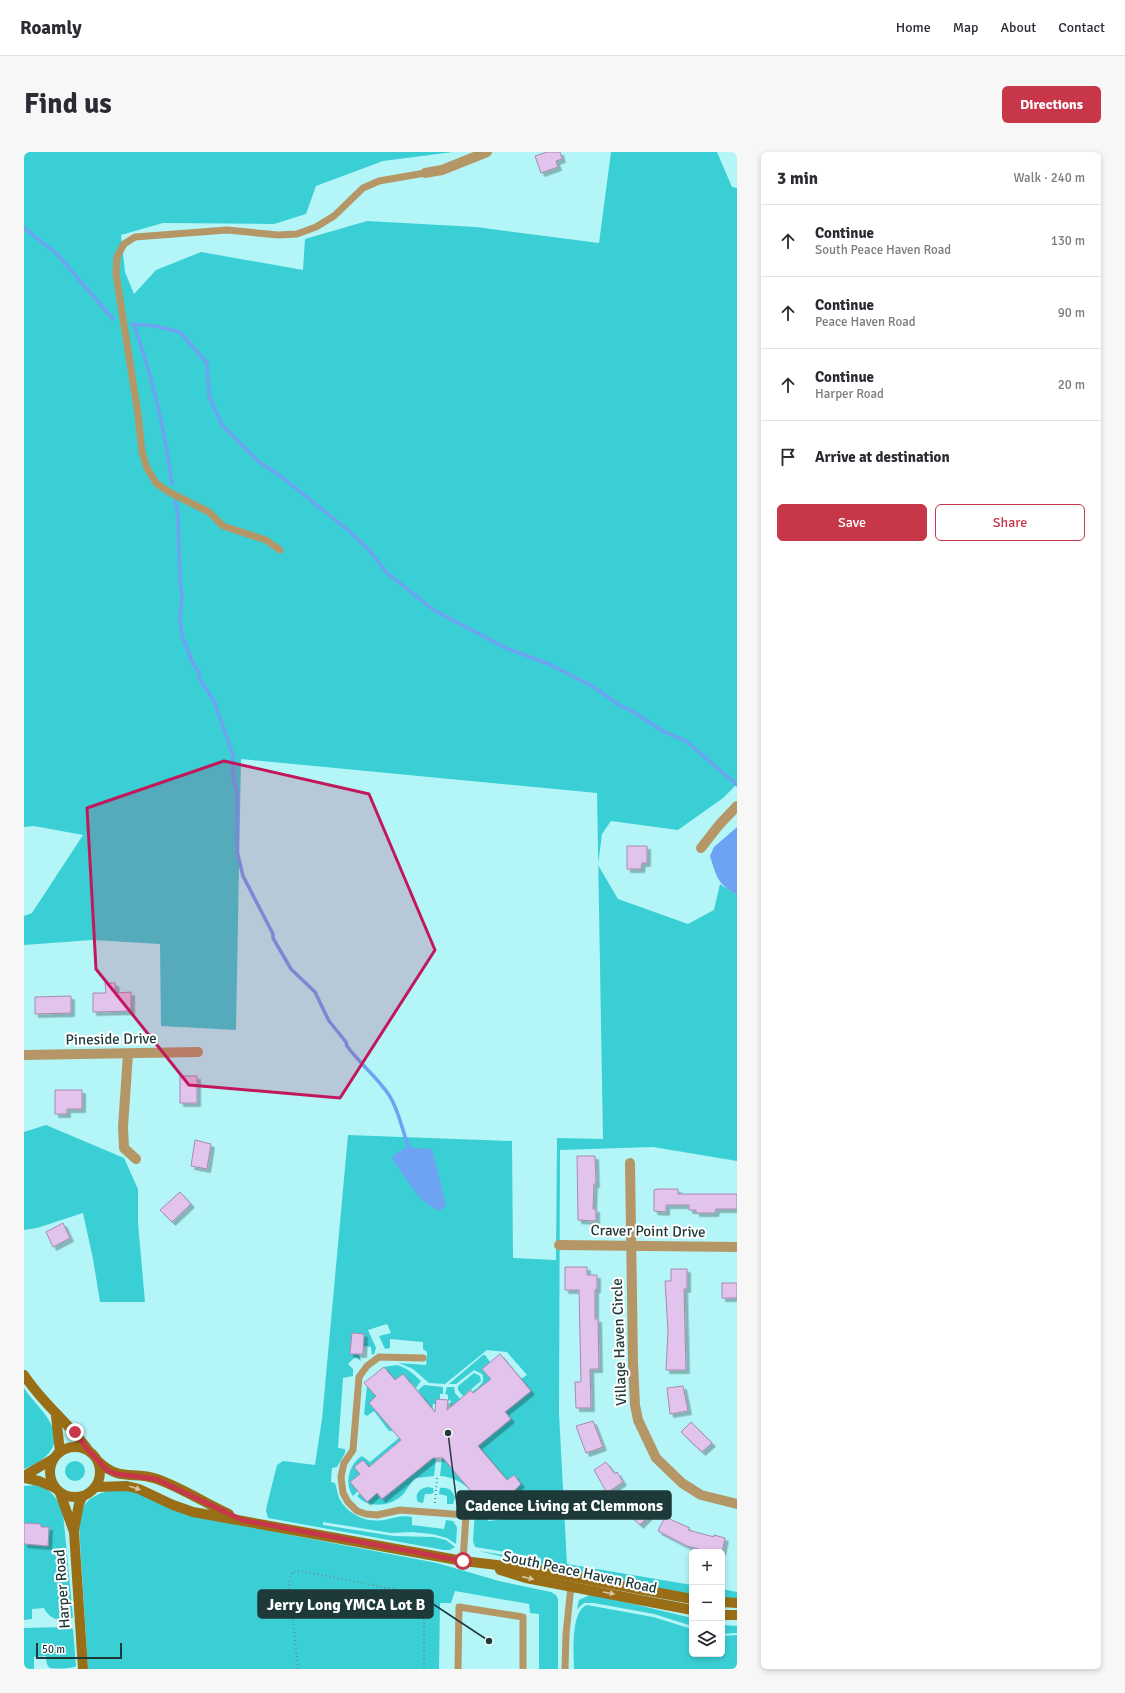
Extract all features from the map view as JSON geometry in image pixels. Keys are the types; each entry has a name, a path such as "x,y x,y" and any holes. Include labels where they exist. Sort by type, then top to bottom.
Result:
{"main road":[{"path":"24,1375 34,1391 56,1416 75,1432 88,1450 108,1471 117,1474 156,1479 242,1520"},
{"path":"56,1416 56,1455 50,1474 57,1490"},
{"path":"24,1477 56,1455 73,1447 88,1450"},
{"path":"96,1487 100,1474 97,1460"},
{"path":"24,1477 39,1481 67,1496 82,1496 96,1487 127,1486 139,1489 173,1506 193,1512 242,1520"},
{"name":"Harper Road","path":"57,1490 74,1532"},
{"name":"Harper Road","path":"82,1496 74,1532 83,1669"},
{"name":"South Peace Haven Road","path":"242,1520 463,1561 530,1569 689,1597"},
{"name":"South Peace Haven Road","path":"463,1561 526,1578 689,1609"},
{"path":"725,1602 737,1603"},
{"path":"725,1615 737,1615"}],"street":[{"path":"425,173 442,170 487,152"},
{"path":"701,848 719,825 737,806"},
{"name":"Pineside Drive","path":"24,1055 198,1052"},
{"path":"128,1054 123,1127 124,1148 136,1160"},
{"name":"Village Haven Circle","path":"630,1163 634,1390 638,1420 656,1458 682,1483 701,1495 737,1504"},
{"name":"Craver Point Drive","path":"559,1244 737,1247"}],"lane":[{"path":"280,550 266,540 223,526 208,512 169,492 156,482 147,468 142,452 138,414 116,274 117,257 124,244 135,238 227,230 278,235 297,234 316,227 334,216 352,201 363,188 378,181 425,173"},
{"path":"423,1358 379,1357 367,1366 359,1377 353,1450 344,1463 341,1477 343,1493 348,1502 357,1511 366,1514 377,1515 400,1510 466,1515 463,1561"},
{"path":"565,1669 566,1634 571,1586"},
{"path":"458,1669 459,1607 523,1617 522,1669"}],"path":[{"path":"435,1503 437,1478"},
{"path":"298,1669 289,1581 292,1572 301,1571 424,1595 424,1669"}],"highlighted area":[{"path":"224,761 369,794 435,950 340,1098 189,1085 96,969 87,808"}],"shaded area":[{"path":"24,152 453,152 383,161 316,186 306,214 274,224 163,223 121,235 125,272 134,294 156,270 201,252 303,270 305,239 367,221 476,227 599,243 611,152 717,152 732,187 737,188 737,784 723,798 678,830 611,821 602,834 598,863 597,793 241,759 236,1030 161,1026 160,944 92,940 24,945 24,916 32,913 83,835 34,826 24,827"},
{"path":"737,827 737,895 725,887 719,879 714,870 710,856 714,847"},
{"path":"598,865 618,899 688,924 714,910 720,884 737,895 737,1161 653,1147 560,1150 559,1413 567,1564 689,1584 689,1594 546,1567 479,1551 541,1561 541,1558 475,1547 473,1541 475,1512 489,1521 504,1519 516,1509 512,1503 520,1496 515,1490 521,1484 514,1475 507,1480 471,1439 481,1443 511,1419 505,1411 531,1391 521,1379 527,1375 507,1352 487,1350 445,1384 429,1383 413,1369 399,1363 426,1365 427,1352 423,1349 423,1342 390,1339 390,1348 385,1349 379,1336 391,1333 387,1324 368,1330 376,1348 374,1354 372,1355 371,1347 364,1346 364,1334 352,1333 350,1353 359,1354 361,1361 355,1357 348,1364 353,1369 353,1376 343,1378 338,1448 345,1449 345,1453 337,1467 332,1468 331,1482 335,1483 339,1498 347,1509 364,1519 377,1521 408,1516 412,1517 412,1525 444,1529 446,1520 453,1521 457,1527 456,1544 447,1538 432,1534 412,1532 391,1533 323,1522 323,1525 394,1536 434,1537 446,1540 455,1547 450,1550 444,1550 268,1518 266,1511 267,1505 277,1465 283,1461 315,1465 322,1419 348,1135 512,1141 513,1258 556,1260 557,1138 603,1139"},
{"path":"46,1125 124,1158 138,1189 138,1223 145,1302 100,1302 83,1213 37,1228 24,1230 24,1132"},
{"path":"409,1146 413,1148 432,1149 446,1205 440,1211 425,1202 419,1196 392,1159 394,1155"},
{"path":"483,1355 485,1355 490,1362 482,1369 496,1386 473,1393 472,1392 481,1384 483,1380 482,1374 474,1370 456,1384 449,1384"},
{"path":"397,1365 416,1376 421,1381 416,1388 403,1374 395,1380 384,1367"},
{"path":"474,1373 480,1376 481,1381 463,1396 458,1390 458,1386"},
{"path":"424,1385 443,1387 443,1394 440,1394 440,1399 436,1404 433,1404 432,1411 421,1410 428,1404 418,1390"},
{"path":"367,1386 376,1396 369,1403 393,1431 389,1431 374,1411 367,1416 364,1414"},
{"path":"447,1387 454,1387 455,1393 463,1402 450,1415 451,1401 448,1400 448,1395 445,1394"},
{"path":"24,1388 43,1411 52,1426 55,1434 55,1441 53,1447 44,1458 38,1463 24,1469"},
{"path":"400,1437 403,1438 369,1467 363,1460 355,1467 360,1474 350,1482 358,1491 353,1496 350,1491 348,1480 354,1464 362,1456 370,1462"},
{"path":"426,1457 436,1458 434,1476 416,1478 402,1495 390,1503 378,1505 367,1503 357,1496 360,1493 367,1502 377,1493 382,1499 391,1492 386,1486 389,1484 394,1490 407,1479 406,1469 411,1476 424,1465"},
{"path":"442,1458 450,1459 450,1467 461,1480 468,1475 484,1494 478,1500 485,1509 492,1504 500,1513 508,1507 511,1510 500,1518 488,1518 480,1514 473,1495 467,1487 454,1479 440,1476"},
{"path":"75,1461 82,1464 85,1471 82,1478 75,1481 68,1478 65,1471 68,1464"},
{"path":"37,1485 47,1490 54,1496 63,1513 73,1617 65,1620 52,1618 44,1608 32,1609 32,1619 24,1620 24,1544 48,1545 49,1527 41,1527 41,1524 24,1523 24,1486"},
{"path":"428,1487 433,1488 434,1492 431,1494 425,1494 423,1503 418,1502 418,1492"},
{"path":"440,1488 453,1492 455,1497 453,1504 447,1504 447,1496 439,1494"},
{"path":"112,1490 130,1491 238,1525 437,1563 499,1581 551,1592 556,1595 558,1599 558,1669 539,1669 539,1614 530,1613 529,1604 455,1591 451,1603 440,1603 439,1669 88,1669 79,1527 80,1518 84,1506 88,1501 98,1494"},
{"path":"725,1590 737,1592 737,1600 725,1599"},
{"path":"592,1594 689,1617 689,1625 654,1614 594,1603 584,1603 577,1609 579,1600"},
{"path":"587,1605 653,1617 689,1628 689,1657 725,1657 725,1636 737,1635 737,1669 574,1669 575,1624 582,1609"},
{"path":"725,1625 737,1626 737,1633 725,1634"},
{"path":"68,1627 73,1629 76,1666 59,1669 50,1668 47,1664 46,1656 34,1657 34,1669 24,1669 24,1628"}],"building":[{"path":"547,152 560,152 562,159 556,161 558,167 541,173 535,156"},
{"path":"627,846 647,846 647,863 642,863 641,869 627,869"},
{"path":"105,983 115,983 116,993 131,992 131,1011 93,1012 93,993 106,993"},
{"path":"71,996 71,1013 35,1014 35,997"},
{"path":"180,1076 197,1076 197,1103 180,1103"},
{"path":"55,1090 82,1090 82,1109 67,1109 67,1114 55,1114"},
{"path":"195,1140 211,1144 207,1169 191,1166"},
{"path":"577,1156 595,1156 596,1184 594,1184 593,1209 596,1209 596,1221 578,1220"},
{"path":"678,1189 678,1194 737,1194 737,1209 716,1209 715,1213 696,1213 696,1210 689,1210 689,1205 666,1205 666,1212 654,1211 654,1190"},
{"path":"180,1192 191,1204 172,1222 160,1210"},
{"path":"63,1223 70,1238 53,1247 46,1232"},
{"path":"565,1267 587,1267 587,1275 597,1275 597,1289 595,1290 595,1319 598,1319 599,1369 590,1369 591,1408 576,1408 575,1382 581,1382 579,1290 565,1290"},
{"path":"671,1269 687,1269 687,1289 684,1289 686,1370 666,1370 668,1331 665,1281 671,1281"},
{"path":"722,1283 737,1283 737,1298 722,1298"},
{"path":"352,1333 364,1334 363,1354 350,1354"},
{"path":"500,1354 531,1391 505,1412 511,1419 478,1446 507,1480 514,1475 521,1484 515,1490 520,1496 500,1513 492,1504 486,1509 443,1458 433,1458 382,1499 377,1493 367,1502 350,1482 360,1474 354,1467 363,1460 369,1467 401,1440 369,1403 376,1396 364,1383 384,1367 395,1380 403,1374 435,1412 436,1399 448,1400 447,1410 471,1390 473,1393 491,1379 482,1369"},
{"path":"683,1386 688,1411 670,1414 667,1388"},
{"path":"593,1421 603,1447 586,1453 576,1426"},
{"path":"691,1422 712,1443 702,1452 681,1432"},
{"path":"606,1462 615,1474 617,1472 623,1482 607,1493 594,1470"},
{"path":"632,1493 654,1511 640,1525 620,1506"},
{"path":"665,1517 690,1528 688,1530 714,1537 714,1535 725,1538 723,1549 698,1549 687,1546 658,1531"},
{"path":"24,1523 41,1524 41,1527 49,1527 48,1546 24,1544"}],"waterway":[{"path":"24,228 57,254 113,319"},
{"path":"132,324 155,326 180,332 207,363 209,396 222,425 259,462 278,474 349,531 370,551 387,573 435,611 508,649 549,664 594,687 619,705 630,710 664,732 686,741 737,785"},
{"path":"134,325 147,364 157,403 166,444 172,484"},
{"path":"175,501 178,515 180,582 182,594 180,619 182,636 192,661 199,673 199,678 214,701 233,755 233,776 237,792 237,851 243,876 273,934 273,938 291,969 315,992 329,1021 346,1042 352,1053 389,1095 396,1108 410,1150"}],"place":[{"name":"Cadence Living at Clemmons","path":"448,1433"},
{"name":"Jerry Long YMCA Lot B","path":"489,1641"}],"route":[{"path":"75,1432 88,1450 108,1471 117,1474 156,1479 242,1520 463,1561"}]}
